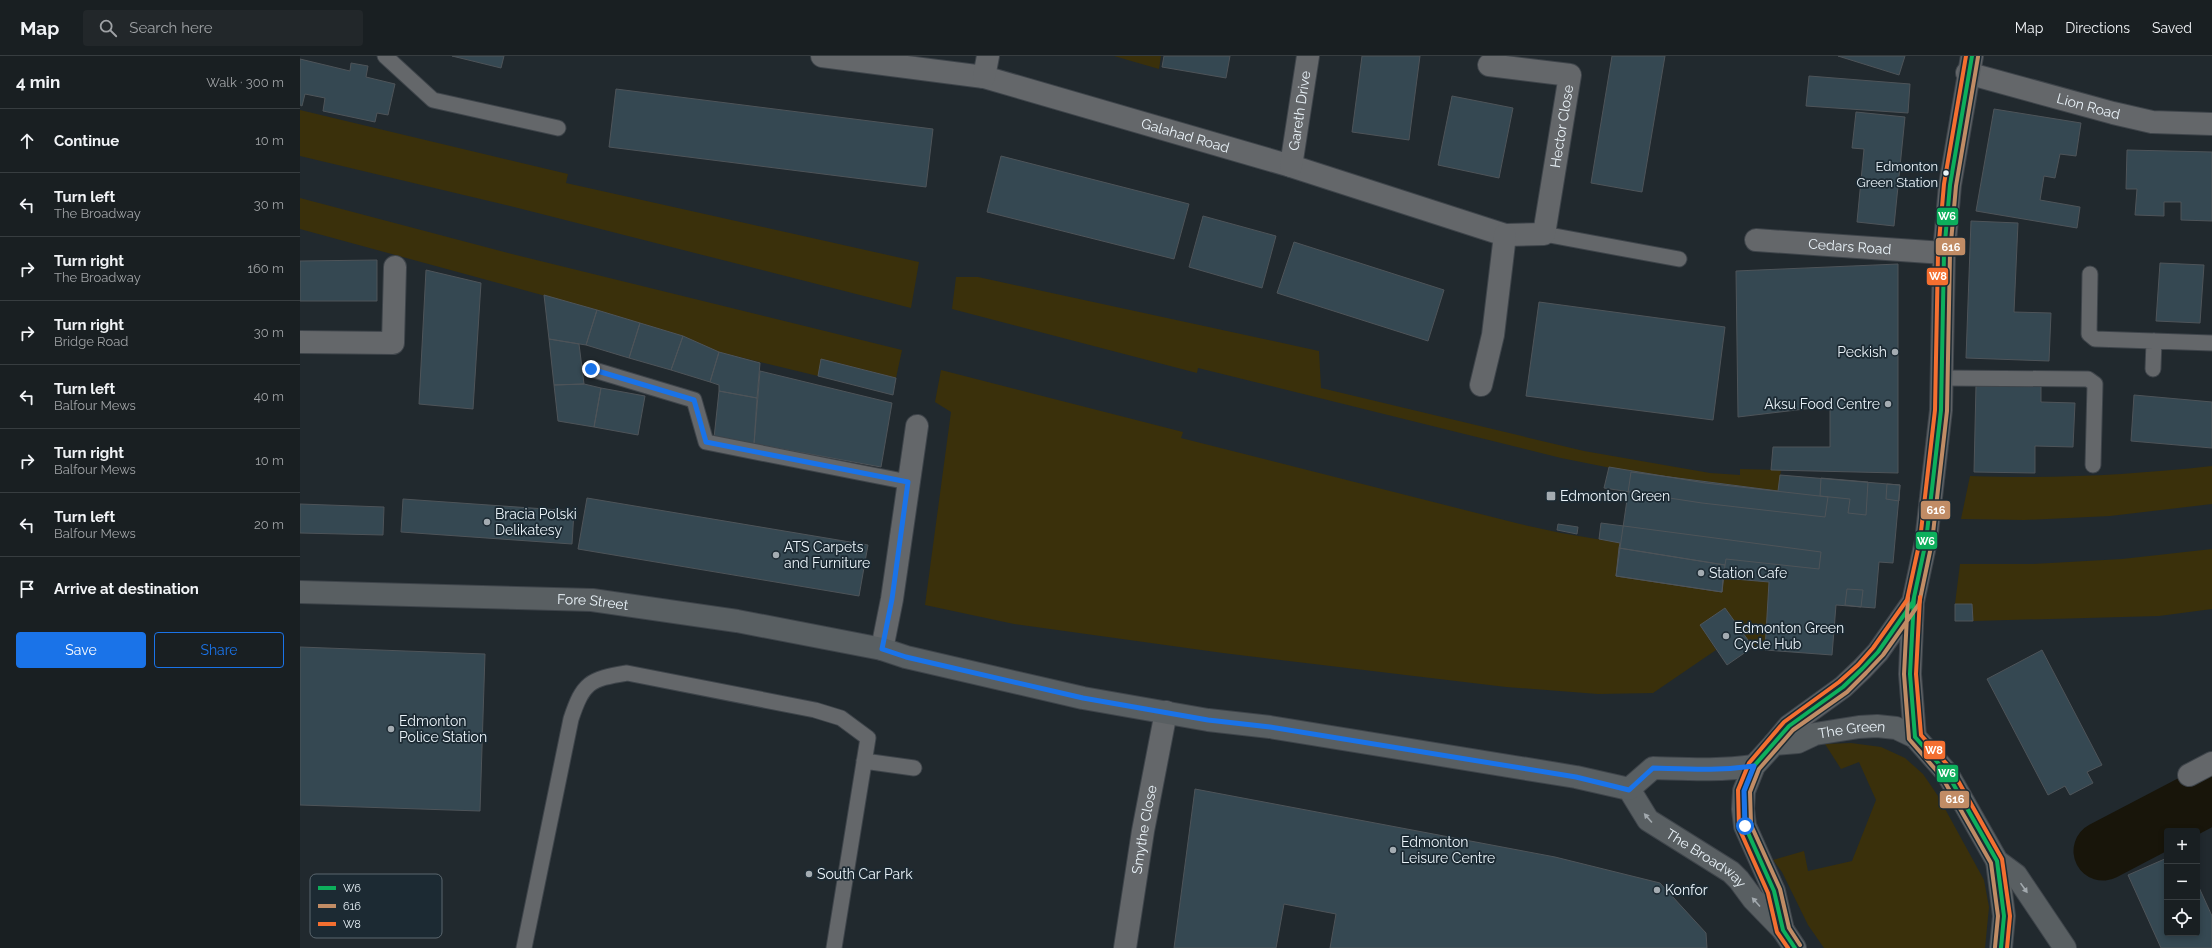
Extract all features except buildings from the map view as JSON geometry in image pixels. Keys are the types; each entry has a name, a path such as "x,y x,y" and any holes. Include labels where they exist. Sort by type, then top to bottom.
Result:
{"main road":[{"path":"1915,737 1910,674 1913,602 1926,541 1941,410 1943,378 1944,253 1950,185 1970,64"},
{"name":"Fore Street","path":"300,592 592,600 737,621 882,649"},
{"path":"1794,948 1783,930 1774,891 1745,826 1744,791 1754,766 1789,726 1843,687 1862,669 1878,652 1913,602"},
{"path":"882,649 906,657 1083,698 1576,777 1629,790 1653,768 1695,771 1727,770 1754,766"},
{"name":"The Green","path":"1774,744 1798,742 1815,734 1877,726 1896,728 1915,737 1947,773 1997,861 2016,875 2065,948"},
{"name":"The Broadway","path":"1629,790 1648,820 1732,872 1753,899 1783,930"},
{"path":"1997,861 2004,916 2001,948"}],"street":[{"name":"Galahad Road","path":"822,56 984,77 1291,166 1505,235 1544,234"},
{"path":"984,77 988,56"},
{"name":"Gareth Drive","path":"1291,166 1308,56"},
{"name":"Hector Close","path":"1489,64 1570,75 1544,234"},
{"name":"Lion Road","path":"1970,64 2113,113 2152,122 2212,124"},
{"path":"1481,385 1493,335 1505,235"},
{"name":"Cedars Road","path":"1756,240 1944,253"},
{"path":"300,342 393,343 395,267"},
{"path":"882,649 892,599 917,426"},
{"name":"Smythe Close","path":"1125,948 1143,831 1166,712"},
{"path":"2189,775 2212,763"}],"lane":[{"path":"385,56 432,100 558,128"},
{"path":"1544,234 1679,259"},
{"path":"2090,274 2089,334 2095,339 2212,343"},
{"path":"2153,369 2154,341"},
{"path":"591,369 694,400 706,442 908,482"},
{"path":"1943,378 2088,379 2095,384 2093,465"},
{"path":"524,948 571,719 579,695 592,682 607,676 627,674 815,710 841,718 868,738 834,948"},
{"path":"864,761 914,768"}],"shaded area":[{"path":"1114,56 1161,56 1159,69"},
{"path":"300,110 568,174 566,183 919,262 911,308 518,208 300,156"},
{"path":"300,198 516,255 902,350 896,378 822,359 818,376 719,352 683,336 597,310 300,229"},
{"path":"956,277 978,277 1319,351 1321,388 1584,451 1710,473 1740,475 1740,469 1781,470 1778,491 1631,472 1561,458 1198,368 1197,373 952,309"},
{"path":"941,370 1183,432 1181,438 1520,524 1620,543 1616,576 1721,592 1723,578 1769,582 1765,650 1753,647 1725,608 1700,625 1716,650 1653,693 1598,694 1506,687 1223,653 1014,624 925,605 951,412 935,402"},
{"path":"2212,466 2212,504 2110,516 2024,520 1961,519 1970,476 2091,476"},
{"path":"2212,549 2212,609 2159,616 1973,621 1972,604 1955,604 1960,564 2033,564 2122,559"},
{"path":"1851,743 1881,747 1905,758 1923,774 1938,796 1984,880 1989,907 1985,948 1824,948 1808,925 1782,872 1773,860 1804,851 1808,871 1852,861 1876,800 1859,762 1841,769 1825,744"}],"waterway":[{"path":"2103,851 2212,794"}],"transit line":[{"name":"W8","path":"1788,948 1777,932 1768,893 1739,828 1738,790 1749,763 1784,722 1839,682 1858,665 1873,648 1907,600 1920,540 1935,410 1938,253 1944,184 1966,56"},
{"name":"W6","path":"1795,948 1783,930 1774,891 1745,826 1744,791 1754,766 1789,726 1843,687 1862,669 1878,652 1913,602 1926,541 1941,410 1944,253 1950,185 1972,56"},
{"name":"616","path":"1800,945 1789,928 1780,889 1751,825 1750,792 1759,769 1793,730 1847,692 1883,655 1919,604 1932,542 1947,411 1950,253 1956,186 1978,57"},
{"name":"616","path":"1908,597 1904,674 1909,739 1942,777 1991,863 1998,916 1995,947"},
{"name":"W6","path":"1914,597 1910,674 1915,737 1947,773 1997,861 2004,916 2001,948"},
{"name":"W8","path":"1920,597 1916,674 1921,735 1952,770 2002,859 2010,916 2007,948"}],"place":[{"name":"Edmonton Green Station","path":"1946,173"},
{"name":"Peckish","path":"1895,352"},
{"name":"Aksu Food Centre","path":"1888,404"},
{"name":"Edmonton Green","path":"1551,496"},
{"name":"Bracia Polski Delikatesy","path":"487,522"},
{"name":"ATS Carpets and Furniture","path":"776,555"},
{"name":"Station Cafe","path":"1701,573"},
{"name":"Edmonton Green Cycle Hub","path":"1726,636"},
{"name":"Edmonton Police Station","path":"391,729"},
{"name":"Edmonton Leisure Centre","path":"1393,850"},
{"name":"South Car Park","path":"809,874"},
{"name":"Konfor","path":"1657,890"}],"route":[{"path":"591,369 694,400 706,442 908,482 892,599 882,649 906,657 964,669 1083,698 1208,720 1270,727 1576,777 1629,790 1653,768 1695,771 1727,770 1754,766 1744,791 1743,809 1745,826"}]}
